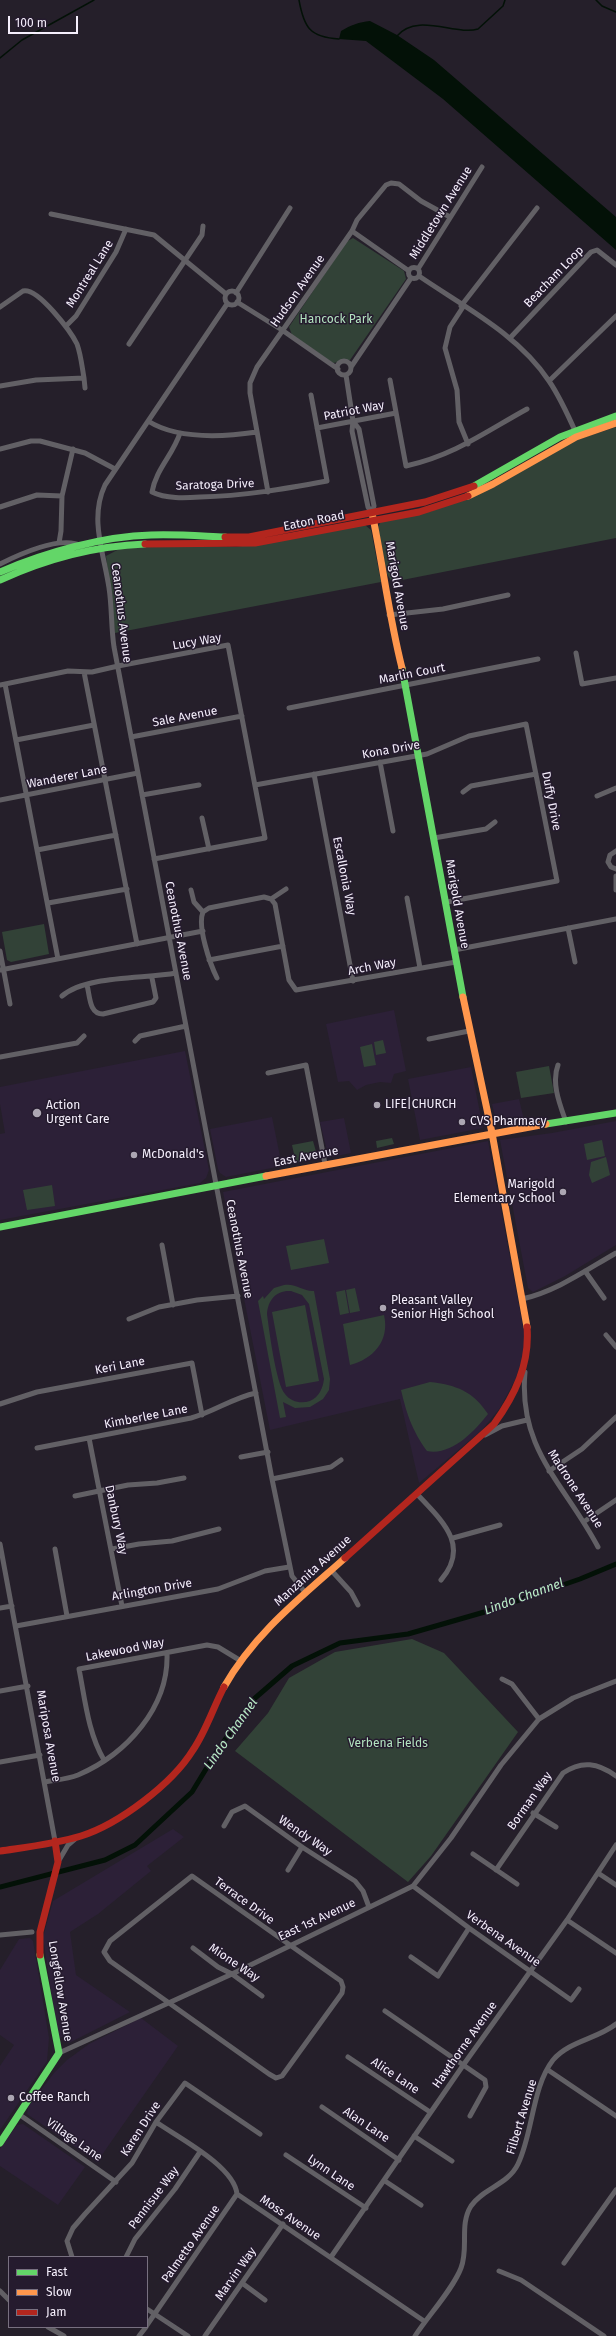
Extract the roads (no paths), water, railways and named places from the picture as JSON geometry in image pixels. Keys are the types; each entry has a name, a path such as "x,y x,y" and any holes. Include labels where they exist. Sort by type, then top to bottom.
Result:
{"street":[{"name":"Middletown Avenue","path":"418,269 482,167"},
{"name":"Hudson Avenue","path":"268,492 250,393 250,383 257,367 352,231 362,214 374,202 383,188 391,183 399,184 421,201 450,218"},
{"path":"236,293 290,208"},
{"path":"468,444 459,422 457,390 445,348 450,327 462,306 537,208"},
{"path":"51,214 154,235 226,294"},
{"path":"129,344 160,294 202,235 203,226"},
{"name":"Montreal Lane","path":"66,326 76,316 116,252 126,229"},
{"path":"352,231 409,271 411,278 415,279 419,276"},
{"name":"Beacham Loop","path":"510,338 591,252 597,250 616,265"},
{"path":"409,271 412,268 418,269 419,276 510,338 528,355 549,381 576,433"},
{"name":"Middletown Avenue","path":"351,367 411,278"},
{"path":"0,307 23,291 28,290 54,313 66,326 77,345 85,388"},
{"path":"226,294 232,291 236,293 239,298 237,302"},
{"path":"226,294 225,300 227,304 231,305 237,302"},
{"path":"237,302 282,330 338,369 339,373 346,375 350,373 351,367 344,362 340,363 338,369"},
{"name":"Ceanothus Avenue","path":"227,304 115,469 105,485 97,507 100,542 110,589 113,637 118,666 216,1186 289,1567 292,1576 304,1591"},
{"path":"549,381 616,316"},
{"name":"Marigold Avenue","path":"346,375 353,421 352,431 365,498 368,508 372,513 386,580 389,615 406,685 447,902 456,962 469,1031 492,1133 522,1299"},
{"path":"0,386 36,380 84,378"},
{"path":"390,380 406,466 428,460 468,444 527,409"},
{"path":"311,395 317,428"},
{"name":"Patriot Way","path":"317,428 396,413"},
{"name":"Eaton Road","path":"0,572 38,556 100,542 150,535 249,537 425,502 461,491 576,433 616,416"},
{"path":"148,421 162,429 180,433 226,436 257,432"},
{"name":"Eaton Road","path":"0,580 52,559 102,549 157,543 243,545 374,521 439,507 471,495 576,433 616,424"},
{"name":"Saratoga Drive","path":"180,433 177,443 156,476 152,492 160,496 190,498 235,497 327,480 317,428"},
{"path":"0,449 36,440 73,449 115,469"},
{"path":"59,543 62,496 73,449"},
{"path":"0,507 37,495 62,496"},
{"name":"Eaton Road","path":"0,564 31,551 59,543 73,541 82,546"},
{"path":"389,615 443,609 508,595"},
{"name":"Lucy Way","path":"3,684 68,671 84,672 107,670 118,666 228,645 265,838 209,849"},
{"path":"576,652 582,684 616,678"},
{"name":"Marlin Court","path":"289,708 538,659"},
{"path":"84,672 137,944"},
{"path":"3,684 16,740 58,959"},
{"name":"Sale Avenue","path":"131,737 242,716"},
{"name":"Kona Drive","path":"255,785 435,752 468,736 526,724"},
{"name":"Duffy Drive","path":"447,902 557,881 526,724"},
{"path":"16,740 94,725"},
{"path":"380,762 393,832"},
{"name":"Wanderer Lane","path":"0,800 138,773"},
{"name":"Escallonia Way","path":"314,774 353,980"},
{"path":"463,792 471,786 536,774"},
{"path":"142,795 199,785"},
{"path":"596,796 616,788"},
{"path":"154,859 209,849 202,818"},
{"path":"434,838 486,829 495,822"},
{"path":"37,850 116,835"},
{"path":"616,851 610,855 608,862 611,867 616,869"},
{"path":"616,876 616,890"},
{"path":"48,904 126,889"},
{"path":"271,899 286,889"},
{"path":"192,890 194,902 203,912"},
{"path":"209,960 283,946 275,904 271,899 264,897 209,908 203,912 201,916 209,960 217,978"},
{"path":"407,898 420,968"},
{"path":"454,950 616,919"},
{"path":"568,928 574,962"},
{"path":"2,970 204,931"},
{"name":"Arch Way","path":"283,946 293,988 300,990 456,962"},
{"path":"0,951 2,970 10,1004"},
{"path":"62,996 70,989 87,985 128,977 152,978 176,973"},
{"path":"87,985 92,1010 97,1014 103,1014 153,1002 156,998 152,978"},
{"path":"135,1041 140,1036 186,1026"},
{"path":"429,1039 469,1031"},
{"path":"0,1057 77,1043 84,1036"},
{"path":"268,1073 306,1065 325,1164"},
{"path":"558,1065 555,1078 566,1122"},
{"name":"East Avenue","path":"0,1227 492,1133 616,1113"},
{"path":"162,1245 173,1305"},
{"path":"522,1299 541,1295 616,1253"},
{"path":"585,1270 604,1298"},
{"path":"129,1319 146,1311 173,1305 238,1296"},
{"name":"Madrone Avenue","path":"522,1299 528,1334 524,1382 527,1420 539,1454 549,1471 585,1521 598,1547"},
{"path":"606,1335 616,1347"},
{"name":"Keri Lane","path":"0,1404 37,1392 192,1363 202,1415"},
{"name":"Manzanita Avenue","path":"0,1851 90,1833 115,1819 177,1773 194,1750 216,1702 241,1661 270,1625 304,1591 331,1570 494,1424 513,1398 525,1368"},
{"name":"Kimberlee Lane","path":"37,1448 202,1415 234,1399 256,1393"},
{"path":"549,1471 582,1449 616,1417"},
{"path":"480,1438 502,1426 527,1420"},
{"name":"Danbury Way","path":"89,1438 122,1606"},
{"path":"241,1457 268,1452"},
{"path":"272,1479 332,1467 341,1460"},
{"path":"75,1496 184,1478"},
{"path":"417,1494 445,1525 453,1538 452,1563 441,1580"},
{"path":"585,1521 616,1500"},
{"path":"453,1538 500,1525"},
{"path":"112,1549 139,1544 172,1541 219,1529"},
{"name":"Mariposa Avenue","path":"0,1545 28,1686 58,1862 49,1900 36,1932"},
{"path":"55,1549 67,1616"},
{"name":"Arlington Drive","path":"16,1626 218,1589 259,1573 289,1567"},
{"path":"331,1570 351,1592 358,1605"},
{"path":"0,1608 12,1606"},
{"name":"Lakewood Way","path":"104,1760 97,1748 91,1728 79,1669 207,1645 218,1647 241,1661"},
{"path":"45,1782 77,1775 104,1760 135,1735 156,1708 165,1680 167,1653"},
{"path":"502,1679 512,1684 539,1719"},
{"name":"East 1st Avenue","path":"59,2053 232,1974 413,1886 451,1838 502,1765 539,1719 573,1698 616,1681"},
{"path":"0,1691 28,1686"},
{"path":"0,1762 40,1755"},
{"name":"Borman Way","path":"496,1870 557,1778 571,1767 582,1764 595,1765 616,1776"},
{"name":"Wendy Way","path":"224,1826 232,1812 245,1806 302,1847 355,1880 363,1891 369,1907"},
{"path":"533,1813 556,1827"},
{"path":"58,1862 68,1845 78,1836"},
{"name":"Hawthorne Avenue","path":"331,2257 399,2160 430,2112 567,1920 616,1845"},
{"path":"288,1870 302,1847"},
{"path":"474,1854 517,1884"},
{"path":"598,1873 616,1885"},
{"name":"Terrace Drive","path":"192,1876 288,1946 335,1976 343,1987 342,1993 282,2076 276,2078 169,2003 110,1961 104,1952 110,1941 192,1876"},
{"name":"Verbena Avenue","path":"413,1886 469,1928 531,1970 571,2000 579,1989"},
{"path":"567,1920 616,1953"},
{"path":"411,1957 438,1976 469,1928"},
{"path":"0,1935 36,1932"},
{"name":"Longfellow Avenue","path":"36,1932 59,2053"},
{"name":"Mione Way","path":"193,1948 218,1967 232,1974 262,1996"},
{"path":"385,2011 464,2064 485,2080 486,2087 470,2116"},
{"name":"Filbert Avenue","path":"415,2336 461,2270 464,2254 465,2220 472,2205 507,2178 518,2164 548,2070 565,2050 616,2024"},
{"path":"0,2143 20,2115 59,2053"},
{"name":"Alice Lane","path":"348,2056 430,2112"},
{"path":"548,2070 616,2116"},
{"name":"Karen Drive","path":"72,2256 67,2246 70,2234 85,2214 132,2163 156,2122 185,2083 260,2134"},
{"name":"Alan Lane","path":"322,2107 399,2160"},
{"name":"Village Lane","path":"20,2115 116,2182"},
{"path":"156,2122 226,2171 236,2186 238,2194"},
{"path":"414,2136 452,2161"},
{"name":"Pennisue Way","path":"126,2256 135,2239 176,2189 200,2152"},
{"name":"Lynn Lane","path":"286,2155 366,2208"},
{"path":"384,2181 421,2205"},
{"path":"564,2263 616,2190"},
{"name":"Moss Avenue","path":"238,2194 424,2321"},
{"name":"Palmetto Avenue","path":"148,2323 238,2194"},
{"name":"Marvin Way","path":"205,2336 283,2224"},
{"path":"499,2271 521,2280 604,2336"},
{"path":"242,2283 264,2300"},
{"path":"0,2291 8,2299"},
{"path":"148,2309 188,2336"},
{"path":"50,2328 64,2336"}],"waterway":[{"path":"0,58 22,40 94,0"},
{"path":"299,0 303,18 310,29 321,36 339,39"},
{"path":"397,36 405,29 426,25 459,30 478,29 503,6 505,0"},
{"path":"596,0 602,6 616,12"},
{"name":"Lindo Channel","path":"0,1887 105,1860 135,1845 192,1792 217,1751 254,1699 292,1666 340,1643 408,1634 488,1611 580,1579 616,1564"}],"place":[{"name":"LIFE|CHURCH","path":"377,1105"},
{"name":"Action Urgent Care","path":"37,1113"},
{"name":"CVS Pharmacy","path":"462,1122"},
{"name":"McDonald's","path":"134,1155"},
{"name":"Marigold Elementary School","path":"563,1192"},
{"name":"Pleasant Valley Senior High School","path":"383,1308"},
{"name":"Coffee Ranch","path":"11,2098"}],"park label":[{"name":"Hancock Park","path":"336,320"},
{"name":"Verbena Fields","path":"388,1744"}]}
